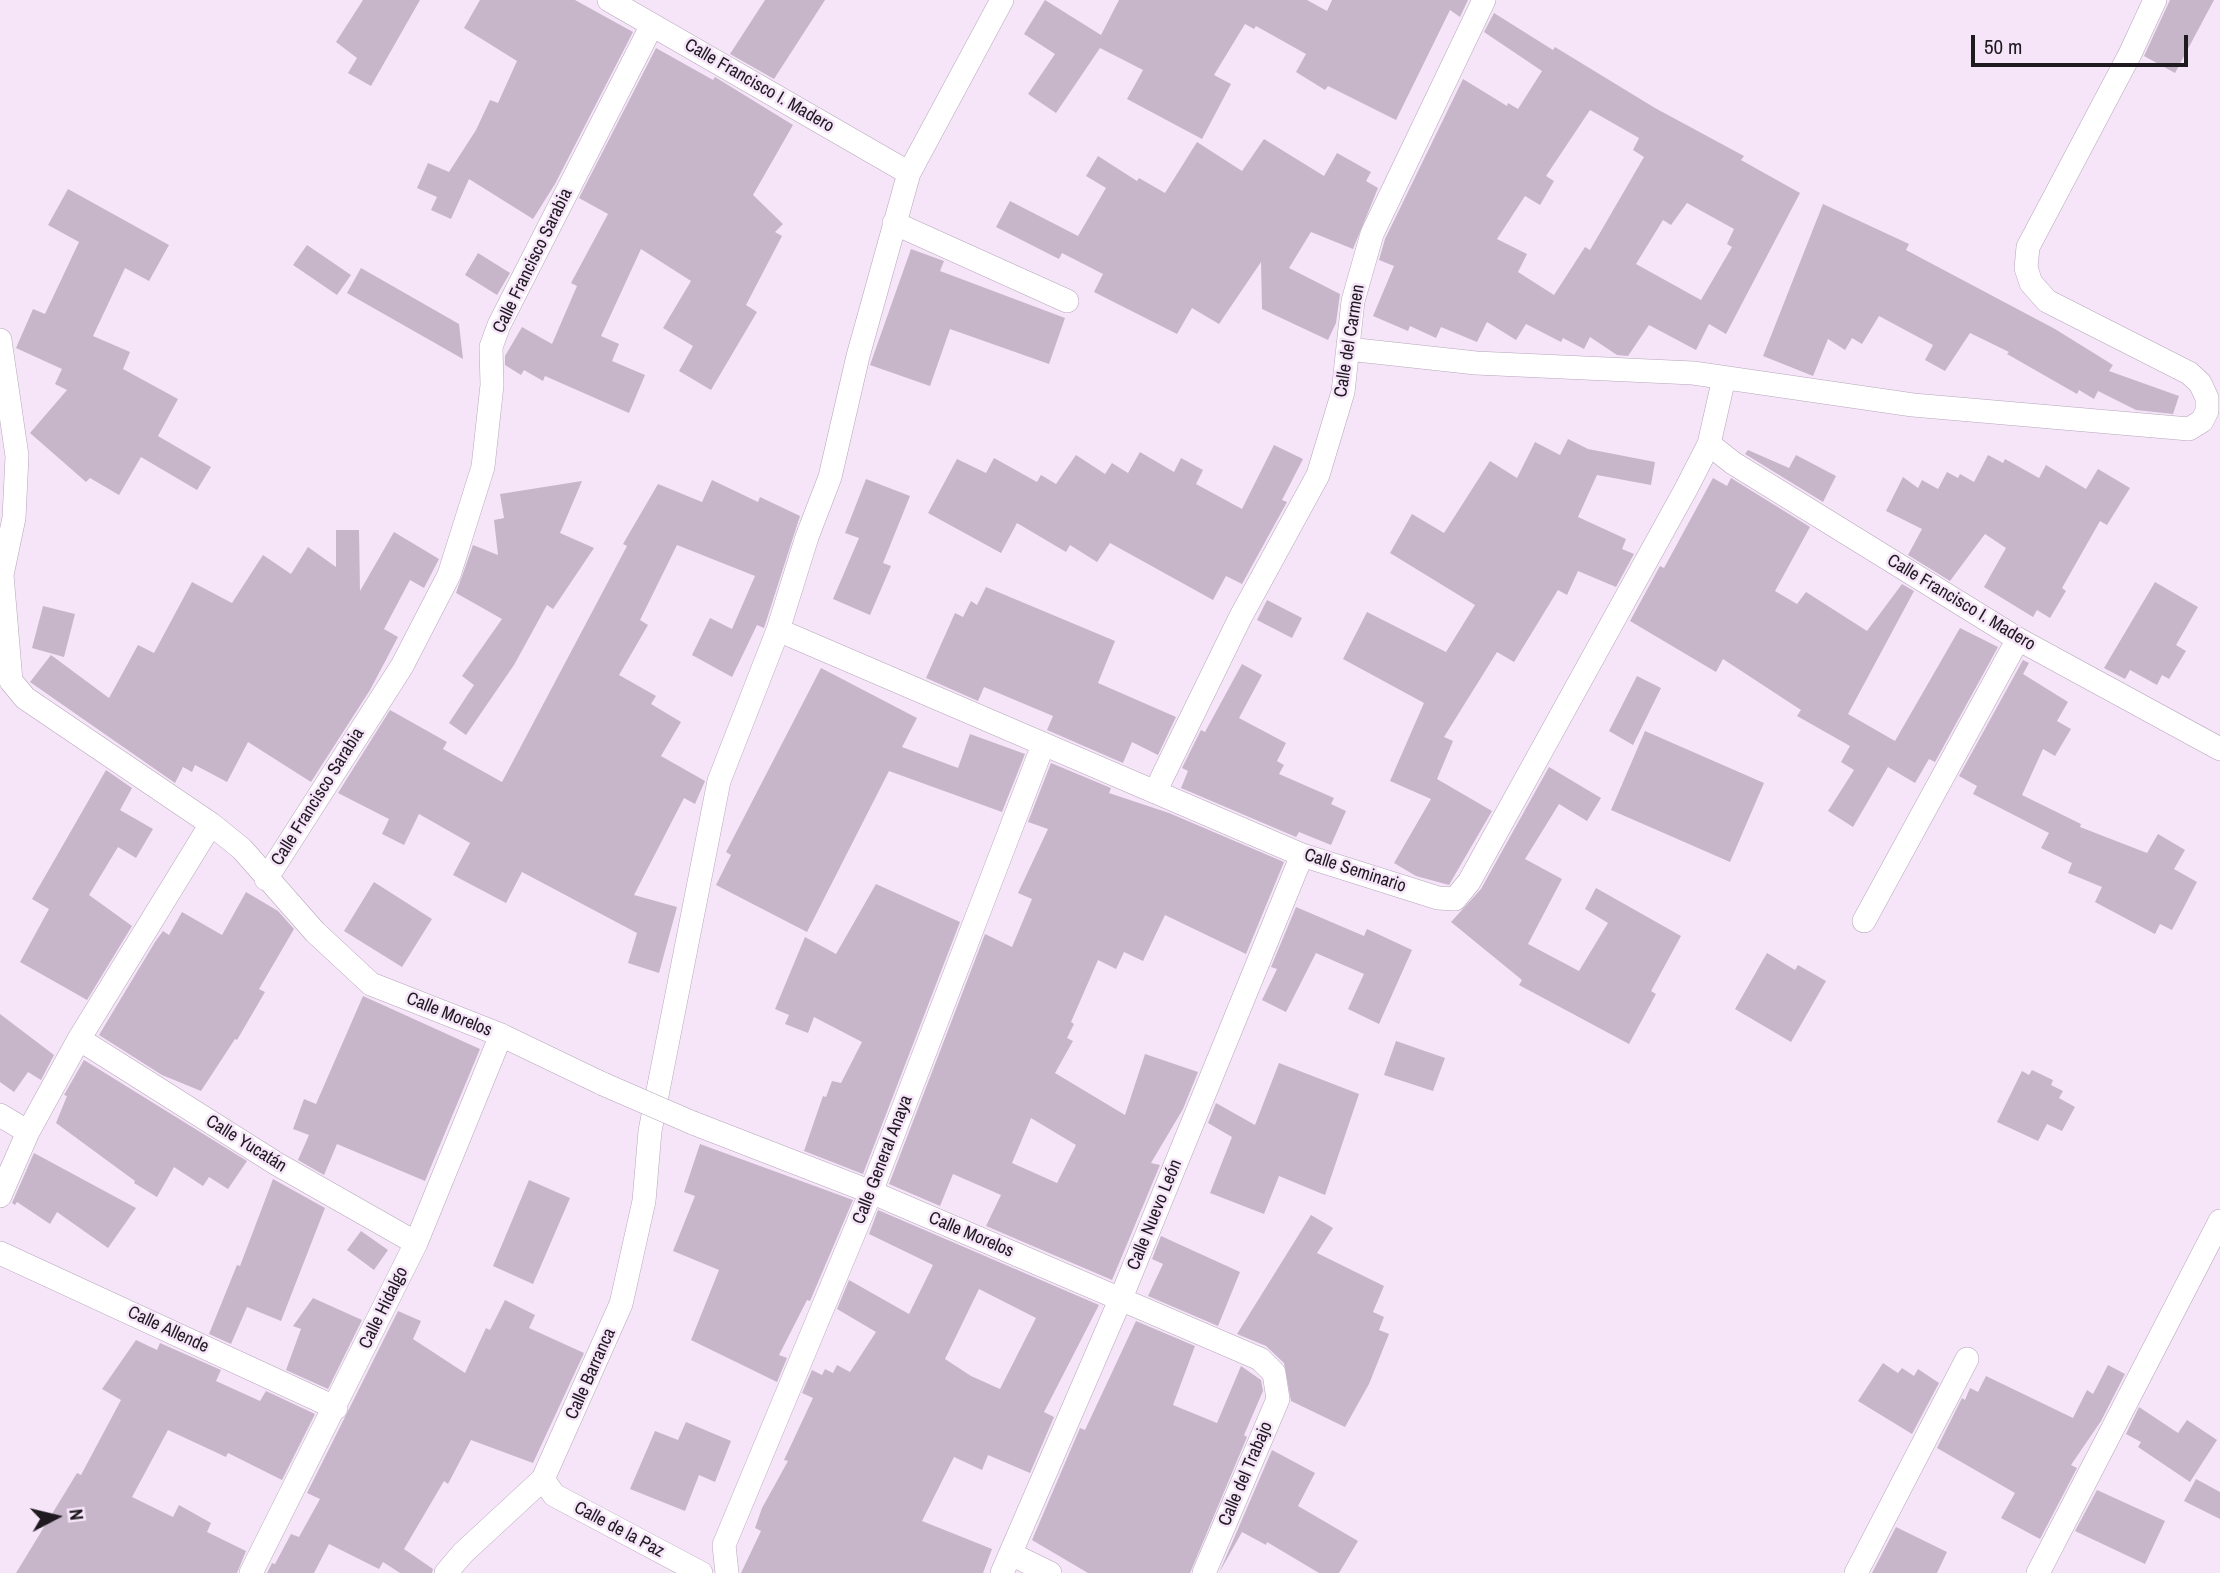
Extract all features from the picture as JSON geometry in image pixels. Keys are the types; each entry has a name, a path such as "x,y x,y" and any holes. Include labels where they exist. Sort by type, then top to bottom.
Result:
{"street":[{"name":"Calle Francisco I. Madero","path":"609,0 909,173"},
{"name":"Calle Barranca","path":"446,1573 463,1553 543,1479 621,1304 644,1202 650,1131 719,781 778,630 807,537 830,477 858,356 909,173 1002,0"},
{"name":"Calle del Carmen","path":"1155,792 1240,618 1318,475 1343,392 1353,301 1372,234 1484,0"},
{"path":"1348,349 1476,363 1693,373 1913,405 2189,429 2202,421 2207,411 2207,398 2200,383 2189,373 2046,301 2031,283 2026,268 2028,247 2124,66 2155,0"},
{"name":"Calle Francisco Sarabia","path":"267,879 402,666 449,575 483,467 492,385 491,348 499,326 652,25"},
{"path":"894,223 1067,301"},
{"name":"Calle Morelos","path":"0,340 17,456 14,518 2,575 12,681 25,698 55,720 211,824 242,849 315,932 370,984 501,1035 693,1123 871,1192 1121,1298 1260,1359 1274,1373"},
{"path":"1709,444 1724,378"},
{"name":"Calle Francisco I. Madero","path":"1709,444 1734,463 2018,639 2220,749"},
{"name":"Calle Seminario","path":"778,630 1302,855 1438,898 1455,899 1469,882 1709,444"},
{"path":"1864,921 2018,639"},
{"name":"Calle General Anaya","path":"727,1573 724,1545 871,1192 1043,746"},
{"path":"0,1196 28,1132 79,1039 211,824"},
{"name":"Calle Nuevo León","path":"1006,1563 1121,1298 1302,855"},
{"name":"Calle Hidalgo","path":"251,1573 336,1408 416,1243 501,1035"},
{"name":"Calle Yucatán","path":"79,1039 277,1164 416,1243"},
{"path":"0,1115 28,1132"},
{"path":"2038,1573 2220,1221"},
{"name":"Calle Allende","path":"0,1253 336,1408"},
{"path":"1856,1573 1967,1359"},
{"name":"Calle del Trabajo","path":"1204,1573 1278,1398 1274,1373"},
{"name":"Calle de la Paz","path":"543,1479 554,1495 701,1573"},
{"path":"1006,1563 1050,1573"}],"building":[{"path":"363,0 420,0 371,86 348,73 357,58 336,42"},
{"path":"480,0 575,0 633,32 555,184 533,219 469,179 451,219 431,210 437,197 417,188 428,163 449,172 476,130 490,100 498,103 517,61 464,28"},
{"path":"765,0 825,0 774,79 730,54"},
{"path":"1045,0 1101,35 1119,0 1307,0 1327,11 1332,0 1468,0 1460,17 1450,10 1396,120 1328,86 1325,90 1296,72 1306,54 1256,26 1254,29 1245,24 1214,75 1231,84 1202,139 1127,99 1143,70 1100,48 1056,113 1028,94 1055,54 1024,34"},
{"path":"2170,0 2214,0 2175,73 2144,56"},
{"path":"1494,13 1553,50 1555,47 1655,108 1744,156 1741,160 1800,193 1726,334 1709,324 1696,350 1649,325 1628,356 1617,355 1590,337 1584,349 1563,338 1561,342 1526,324 1516,340 1487,322 1477,342 1441,327 1436,338 1410,326 1408,331 1373,316 1394,266 1379,260 1385,239 1463,79 1507,106 1508,103 1518,109 1542,71 1484,32","holes":["1590,110 1639,138 1633,150 1644,157 1590,250 1585,247 1554,295 1518,272 1527,254 1497,239 1525,196 1540,205 1554,181 1546,176","1687,203 1734,229 1727,244 1732,247 1701,300 1636,264 1663,220 1671,225"]},
{"path":"656,48 713,80 715,77 793,125 753,195 783,224 775,232 782,236 746,305 757,312 711,390 679,371 693,346 663,328 691,281 641,249 601,336 619,344 612,361 645,375 629,413 545,376 543,381 524,370 521,375 505,365 505,356 522,327 552,344 577,286 571,283 608,214 579,198"},
{"path":"1264,139 1324,176 1337,153 1371,172 1366,181 1378,188 1353,249 1311,232 1289,268 1340,294 1336,323 1328,340 1262,309 1261,262 1219,324 1192,308 1177,334 1094,292 1103,274 1062,253 1059,259 996,227 1010,201 1078,236 1106,188 1086,176 1098,156 1137,181 1139,178 1165,193 1197,142 1242,171"},
{"path":"68,189 169,245 149,281 125,268 93,336 130,352 123,369 178,399 158,436 211,467 197,490 141,457 119,495 90,478 86,482 30,433 67,390 55,384 62,369 16,348 33,309 45,314 79,242 48,225"},
{"path":"1823,204 1909,244 1906,250 2055,329 2113,365 2109,371 2179,396 2173,414 2136,410 2098,391 2094,399 2079,390 2077,394 2007,354 2009,352 1970,333 1945,371 1925,360 1933,345 1879,316 1862,344 1852,338 1845,350 1828,339 1813,376 1763,356"},
{"path":"307,245 351,275 337,295 293,265"},
{"path":"911,249 944,261 940,271 1065,318 1049,364 950,329 930,386 870,365"},
{"path":"478,253 510,273 497,295 465,275"},
{"path":"361,268 459,324 463,359 347,293"},
{"path":"1568,439 1588,449 1655,462 1651,485 1597,475 1578,517 1626,539 1622,549 1634,554 1616,587 1578,571 1567,595 1558,590 1514,662 1497,652 1444,737 1453,741 1437,779 1492,811 1449,885 1416,876 1394,863 1431,799 1390,781 1424,703 1343,659 1367,612 1446,652 1475,605 1390,553 1412,514 1444,533 1490,461 1517,478 1535,442 1560,455"},
{"path":"1274,445 1303,459 1282,500 1287,502 1242,584 1226,576 1213,600 1110,543 1097,562 1070,545 1066,552 1017,523 1001,553 928,513 957,459 986,473 994,458 1037,482 1041,475 1056,484 1076,455 1105,474 1112,463 1128,473 1140,452 1174,472 1181,458 1203,470 1196,484 1242,509"},
{"path":"1748,450 1789,468 1796,455 1836,476 1823,502 1745,454"},
{"path":"1988,455 2003,463 2005,459 2039,478 2046,465 2086,489 2098,469 2130,488 2107,525 2100,521 2062,588 2066,591 2050,618 2037,610 2033,617 1984,587 2006,548 1985,534 1950,581 1908,555 1922,529 1886,511 1903,477 1918,488 1922,480 1938,489 1947,472 1958,478 1960,474 1974,482"},
{"path":"1713,478 1727,486 1731,478 1810,527 1775,591 1797,604 1806,592 1867,631 1902,584 1914,591 1848,714 1895,741 1960,628 1998,647 1935,762 1929,759 1915,783 1888,767 1853,827 1828,811 1854,770 1841,762 1850,746 1797,716 1801,710 1723,659 1716,672 1630,621 1660,566 1664,568"},
{"path":"866,479 910,496 883,563 891,566 870,615 833,599 859,538 845,533"},
{"path":"712,480 758,502 760,497 800,516 764,628 757,625 732,677 692,655 710,618 732,629 755,576 677,545 640,620 648,625 619,675 656,696 651,704 681,722 661,756 705,781 695,804 684,798 634,895 677,907 659,973 628,963 637,933 522,872 506,903 453,875 470,843 419,814 404,845 382,834 389,819 338,793 390,710 447,742 443,749 502,782 627,546 623,544 658,484 702,502"},
{"path":"582,481 560,533 594,548 553,609 547,605 514,665 466,735 449,723 474,685 462,676 502,619 456,593 473,545 498,555 494,520 504,518 500,494"},
{"path":"336,530 359,530 360,591 394,532 439,559 424,588 410,580 384,629 398,637 370,690 311,782 248,742 227,782 195,765 192,772 183,767 175,783 30,682 51,655 109,698 138,645 154,653 192,582 232,603 263,555 291,574 308,547 336,567"},
{"path":"2155,582 2198,607 2176,645 2186,651 2169,679 2162,675 2157,685 2130,670 2125,679 2104,668"},
{"path":"986,587 1115,641 1098,683 1176,717 1158,755 1132,742 1123,763 1047,730 1053,716 984,687 978,701 926,678 955,613 963,617 971,601 977,605"},
{"path":"1267,600 1302,618 1292,638 1257,620"},
{"path":"43,606 75,614 64,657 32,648"},
{"path":"2023,660 2029,663 2023,674 2068,702 2057,721 2071,729 2055,756 2043,749 2022,795 2081,824 2080,827 2147,853 2158,834 2185,850 2174,869 2197,882 2172,930 2160,924 2155,934 2095,902 2102,887 2068,873 2072,863 2041,848 2049,833 1973,794 1977,786 1959,776"},
{"path":"1242,664 1262,675 1239,718 1286,743 1277,761 1284,765 1279,774 1334,798 1331,804 1346,811 1331,845 1299,832 1296,837 1181,788 1188,771 1182,768 1201,730 1205,732"},
{"path":"821,668 917,718 902,747 958,768 970,734 1025,754 1002,812 889,771 807,932 716,885 731,855 726,852"},
{"path":"1637,676 1661,688 1633,745 1609,731"},
{"path":"1645,731 1764,783 1730,862 1611,810"},
{"path":"1051,763 1111,788 1109,793 1169,813 1284,862 1246,954 1165,915 1143,961 1124,952 1116,969 1098,960 1071,1022 1074,1024 1067,1038 1073,1041 1055,1073 1125,1115 1145,1054 1198,1072 1183,1109 1151,1163 1160,1165 1112,1280 986,1226 1001,1195 953,1174 940,1206 889,1184 985,934 1012,947 1032,899 1018,893 1048,829 1028,822","holes":["1031,1118 1076,1145 1057,1183 1012,1163"]},
{"path":"1549,767 1601,798 1587,821 1559,804 1525,859 1562,879 1528,944 1579,971 1608,923 1585,909 1596,888 1681,936 1651,991 1656,994 1629,1044 1519,985 1522,980 1451,922 1481,889"},
{"path":"106,770 132,788 120,810 153,829 136,858 118,847 89,895 132,926 87,1000 20,962 49,909 32,899"},
{"path":"374,882 432,919 402,967 344,931"},
{"path":"876,884 960,922 863,1174 804,1151 823,1096 826,1097 832,1081 841,1083 862,1042 814,1017 808,1033 785,1024 789,1015 775,1009 805,937 836,954"},
{"path":"246,892 278,911 294,929 259,989 265,992 237,1040 235,1039 201,1091 162,1075 99,1035 155,942 163,931 169,935 182,912 222,935"},
{"path":"1296,907 1364,936 1367,929 1412,950 1379,1024 1348,1009 1364,974 1316,953 1286,1012 1262,1000 1277,969 1271,967"},
{"path":"1767,953 1795,970 1798,965 1826,981 1791,1042 1735,1009"},
{"path":"363,996 480,1049 425,1181 337,1144 324,1175 298,1160 309,1135 293,1129 304,1099 316,1104"},
{"path":"0,1014 54,1055 41,1080 28,1072 14,1092 0,1082"},
{"path":"1396,1041 1445,1058 1433,1091 1384,1075"},
{"path":"84,1060 247,1161 228,1189 209,1177 203,1186 174,1167 157,1197 134,1183 135,1181 56,1123 67,1096 64,1095"},
{"path":"1279,1063 1359,1094 1325,1195 1279,1176 1264,1214 1210,1193 1232,1137 1208,1123 1216,1103 1255,1125"},
{"path":"2032,1070 2053,1080 2051,1085 2063,1091 2059,1098 2075,1107 2062,1131 2047,1124 2038,1141 1997,1122 2022,1071 2029,1075"},
{"path":"700,1144 853,1200 810,1301 807,1300 779,1355 787,1358 777,1382 691,1340 719,1270 673,1251 695,1196 684,1192"},
{"path":"34,1153 136,1208 108,1248 57,1212 50,1224 17,1202 15,1205 12,1203"},
{"path":"273,1179 325,1208 281,1321 247,1307 231,1344 209,1334 237,1265 240,1266"},
{"path":"529,1180 570,1198 533,1284 493,1266"},
{"path":"878,1210 1099,1305 1044,1412 1054,1417 1030,1473 988,1455 982,1470 954,1457 922,1521 992,1549 983,1573 741,1573 761,1531 755,1528 762,1508 788,1461 784,1460 813,1398 802,1393 812,1370 822,1375 825,1369 833,1373 837,1365 850,1372 876,1332 837,1309 849,1280 909,1314 933,1265 869,1234","holes":["979,1289 1036,1318 1000,1389 971,1376 945,1359"]},
{"path":"1311,1215 1333,1228 1317,1253 1384,1286 1373,1312 1384,1317 1379,1330 1389,1334 1369,1384 1345,1427 1291,1401 1284,1363 1266,1346 1237,1334"},
{"path":"361,1231 388,1250 374,1270 347,1250"},
{"path":"1161,1236 1240,1272 1218,1326 1148,1296 1163,1264 1152,1259"},
{"path":"313,1298 362,1320 328,1389 286,1370 301,1329 293,1326"},
{"path":"505,1300 535,1315 529,1328 584,1353 533,1463 471,1440 448,1484 444,1481 404,1549 433,1569 432,1573 400,1573 383,1562 379,1569 329,1544 314,1573 267,1573 291,1534 299,1537 320,1499 307,1493 398,1311 421,1321 413,1339 465,1373 486,1328 490,1330"},
{"path":"1136,1321 1195,1346 1173,1405 1217,1423 1241,1366 1261,1380 1263,1391 1244,1435 1247,1437 1190,1573 1088,1573 1032,1540 1080,1428 1085,1430"},
{"path":"136,1340 157,1350 160,1343 221,1370 216,1381 260,1401 266,1391 315,1414 282,1480 228,1453 226,1457 168,1430 132,1497 173,1517 179,1505 211,1523 207,1532 246,1551 237,1573 16,1573 77,1473 81,1475 121,1400 102,1389"},
{"path":"1883,1363 1898,1373 1902,1368 1914,1376 1918,1369 1939,1383 1912,1434 1858,1401"},
{"path":"2108,1365 2125,1374 2101,1421 2071,1465 2077,1468 2040,1539 2001,1518 2015,1493 1937,1448 1962,1398 1965,1400 1970,1388 1978,1392 1986,1376 2073,1418 2087,1390 2093,1394"},
{"path":"2139,1407 2178,1433 2187,1420 2217,1440 2190,1482 2138,1447 2141,1442 2126,1434"},
{"path":"686,1422 731,1441 715,1482 699,1475 685,1511 630,1489 655,1431 678,1440"},
{"path":"1272,1450 1315,1473 1298,1506 1358,1541 1339,1573 1319,1573 1267,1542 1266,1545 1242,1532 1219,1573"},
{"path":"2196,1479 2220,1492 2220,1519 2184,1501"},
{"path":"2097,1490 2165,1521 2145,1564 2075,1531"},
{"path":"1896,1527 1947,1552 1937,1573 1872,1573"}]}
